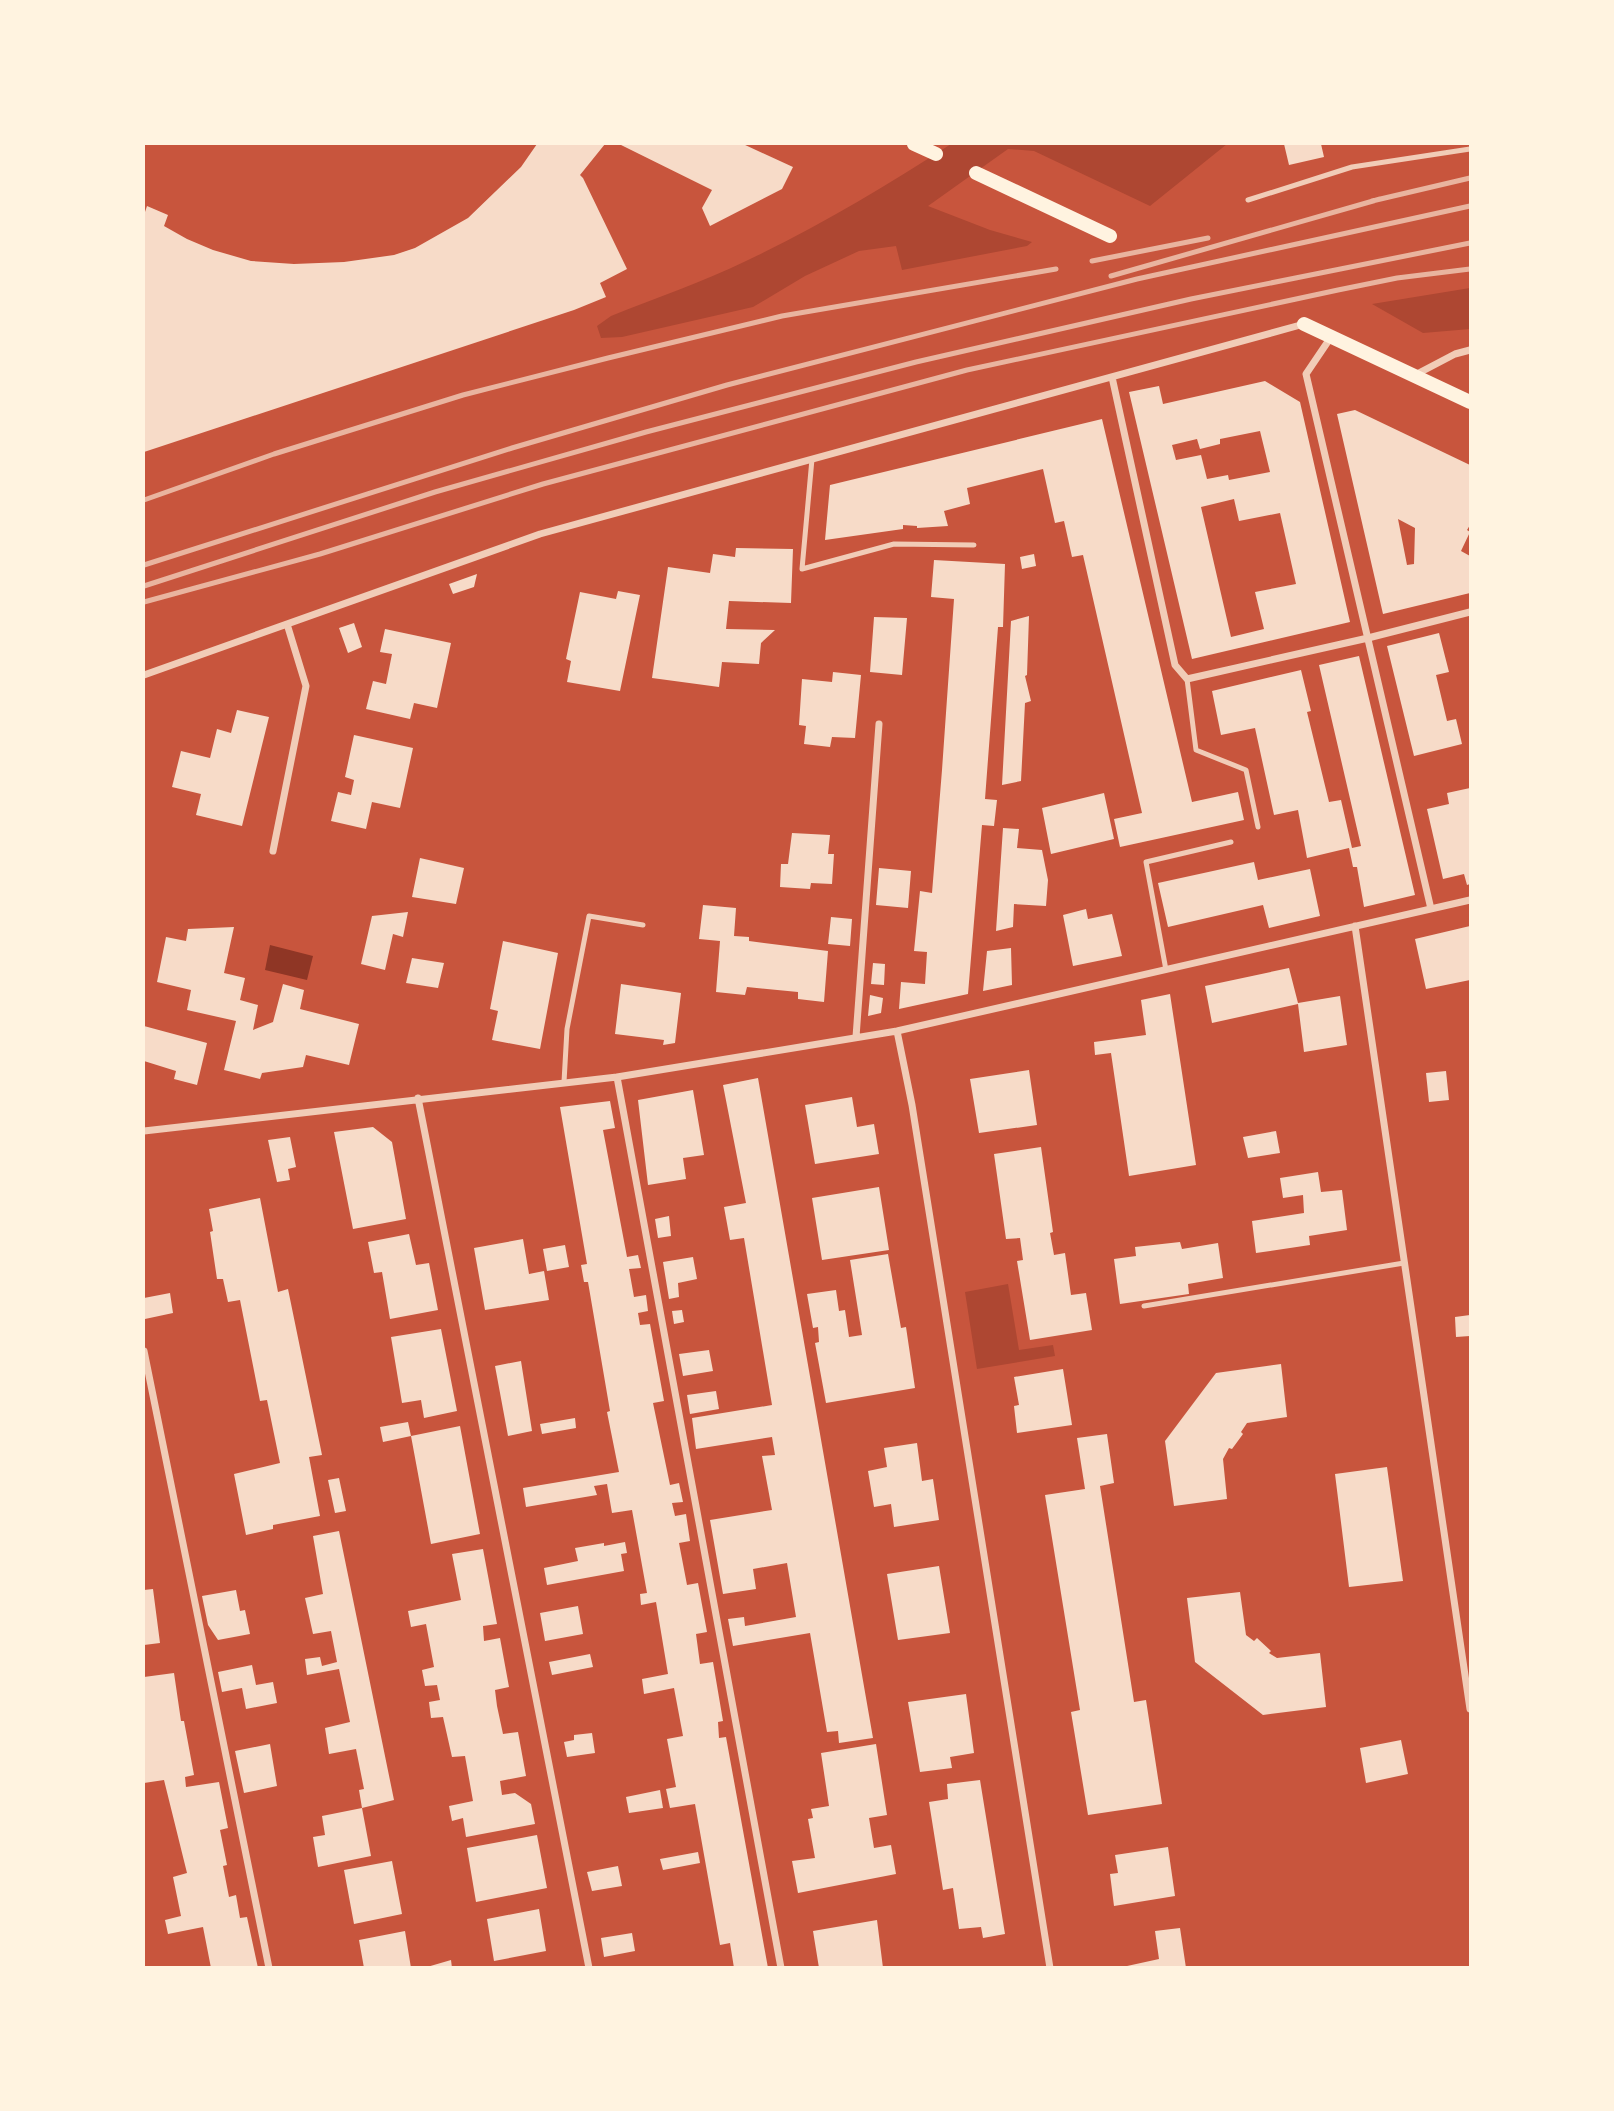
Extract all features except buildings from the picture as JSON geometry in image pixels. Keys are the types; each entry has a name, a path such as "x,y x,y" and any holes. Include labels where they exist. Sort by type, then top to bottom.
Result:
{"main road":[{"path":"914,144 936,154"},
{"path":"976,173 1110,236"},
{"path":"1304,324 1471,402"}],"street":[{"path":"144,675 540,534 1304,324"},
{"path":"1332,336 1306,374 1431,909"},
{"path":"1415,375 1455,354 1471,350"},
{"path":"1112,377 1175,665 1187,678 1471,612"},
{"path":"272,851 306,686 287,624"},
{"path":"856,1037 879,724"},
{"path":"144,1130 617,1077 897,1031 1471,900"},
{"path":"1355,926 1471,1709"},
{"path":"897,1031 912,1105 1050,1968"},
{"path":"617,1077 781,1968"},
{"path":"418,1098 589,1968"},
{"path":"144,1350 270,1968"}],"lane":[{"path":"1248,200 1352,167 1471,149"},
{"path":"812,459 802,569 894,544 974,544"},
{"path":"1187,678 1196,750 1246,770 1258,827"},
{"path":"1166,970 1146,862 1231,842"},
{"path":"564,1082 568,1029 589,916 643,925"},
{"path":"1144,1306 1404,1263"}],"shaded area":[{"path":"951,144 1227,144 1150,206 1034,151 1008,149 928,206 990,230 1032,242 1027,246 902,270 896,246 859,251 805,276 753,307 622,337 601,338 597,326 611,316 713,276 772,248 850,206"},
{"path":"1470,288 1470,329 1423,333 1372,304"},
{"path":"270,945 313,956 307,980 265,970"},
{"path":"1008,1284 1019,1350 1053,1345 1055,1356 977,1369 965,1292"}],"railway":[{"path":"1372,201 1470,178"},
{"path":"1111,276 1380,199"},
{"path":"144,565 512,448 727,385 1137,279 1470,206"},
{"path":"1092,261 1208,238"},
{"path":"144,586 435,492 646,432 916,362 1191,299 1470,243"},
{"path":"144,500 274,454 463,395 608,358 782,316 1056,269"},
{"path":"144,602 320,554 543,484 967,370 1397,278 1470,269"}]}
